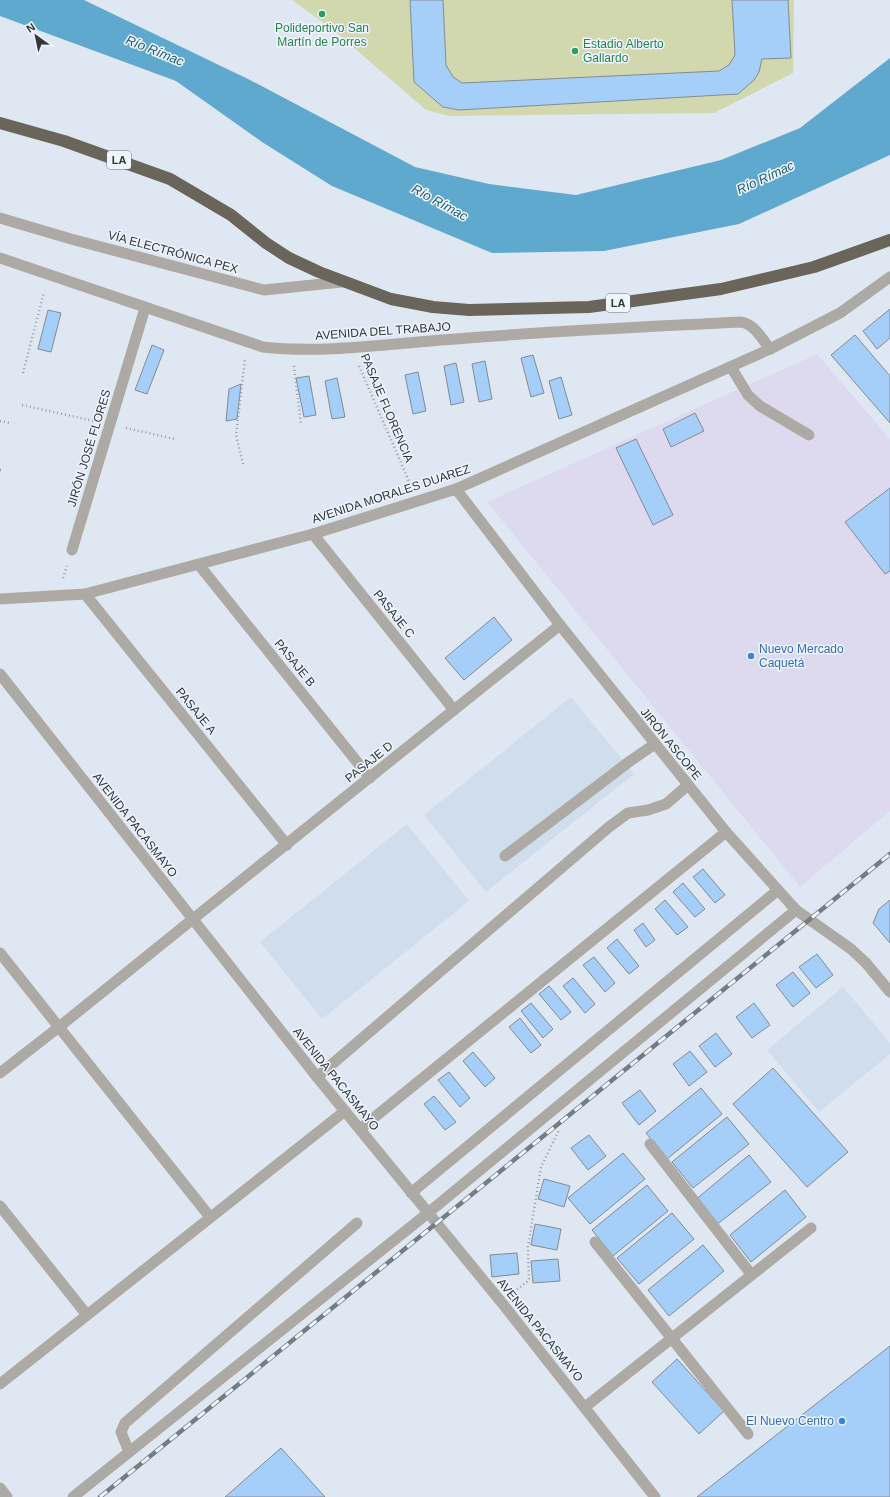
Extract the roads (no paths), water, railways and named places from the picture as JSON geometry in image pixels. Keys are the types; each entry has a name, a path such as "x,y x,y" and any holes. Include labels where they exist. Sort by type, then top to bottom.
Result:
{"highway":[{"name":"LA","path":"0,123 64,141 170,179 231,215 266,243 289,258 342,282 391,299 433,307 469,310 589,307 721,289 814,267 890,240"}],"street":[{"name":"VÍA ELECTRÓNICA PEX","path":"0,218 71,239 264,290 342,282"},
{"name":"AVENIDA DEL TRABAJO","path":"0,258 247,343 263,347 292,350 476,337 747,322 752,326 770,349"},
{"name":"AVENIDA MORALES DUAREZ","path":"0,599 85,594 312,534 456,489 770,349 840,313 890,277"},
{"name":"JIRÓN JOSÉ FLORES","path":"72,550 145,308"},
{"path":"731,367 748,395 760,406 809,435"},
{"name":"JIRÓN ASCOPE","path":"456,489 560,625 726,832 796,910 851,949 866,963 890,992"},
{"name":"PASAJE C","path":"312,534 454,710"},
{"name":"PASAJE B","path":"199,564 370,778"},
{"name":"PASAJE A","path":"85,594 287,845"},
{"name":"PASAJE D","path":"0,1073 287,845 560,625"},
{"name":"AVENIDA PACASMAYO","path":"0,674 317,1076 502,1303 655,1497"},
{"path":"505,856 630,761 655,744"},
{"path":"317,1076 609,827 628,813 648,810 666,804 688,786"},
{"path":"360,1129 726,832"},
{"path":"411,1193 778,890"},
{"path":"73,1497 428,1213 796,910"},
{"path":"0,952 210,1217"},
{"path":"0,1384 345,1111"},
{"path":"650,1144 751,1274"},
{"path":"0,1206 87,1315"},
{"path":"129,1452 121,1432 125,1423 357,1223"},
{"path":"585,1407 811,1228"},
{"path":"595,1242 748,1434"},
{"path":"0,1488 8,1497"}],"water":[{"name":"Río Rímac","path":"0,0 84,0 250,80 415,167 489,184 576,195 721,160 800,128 890,58 890,155 739,224 604,251 492,253 332,186 262,142 176,81 0,16"}],"railway":[{"path":"100,1497 890,854"}],"place":[{"name":"Polideportivo San Martín de Porres","path":"322,14"},
{"name":"Estadio Alberto Gallardo","path":"575,51"},
{"name":"Nuevo Mercado Caquetá","path":"751,656"},
{"name":"El Nuevo Centro","path":"842,1421"}]}
